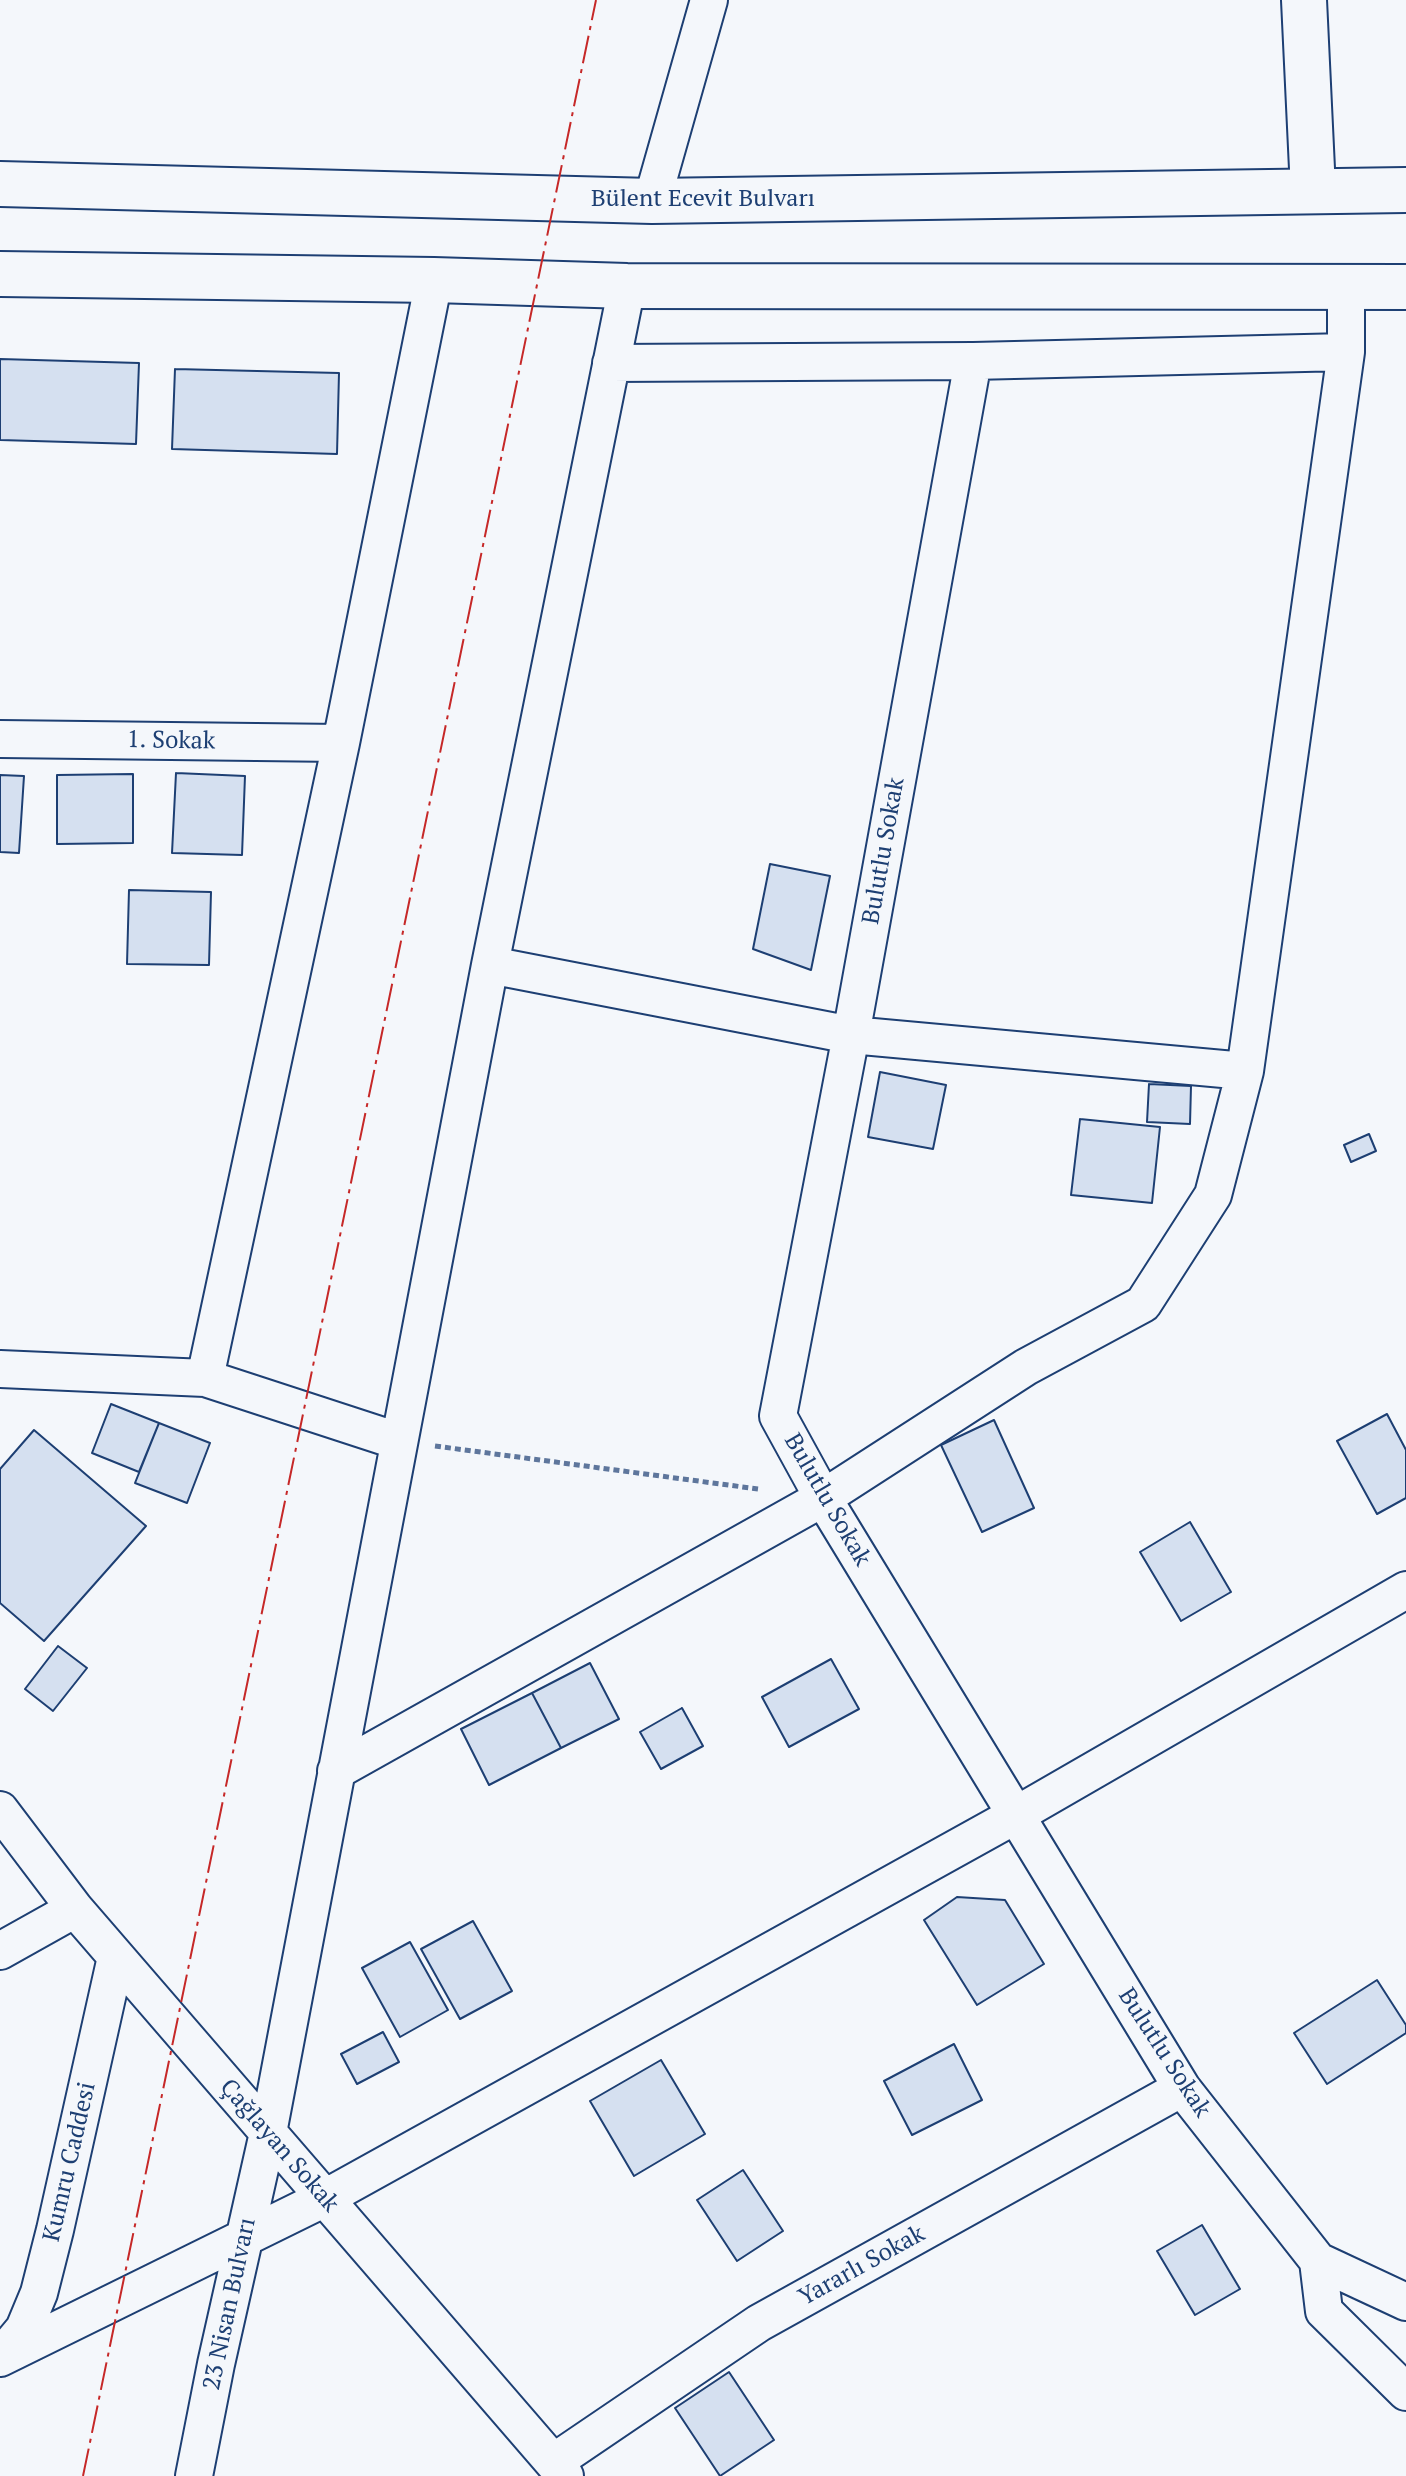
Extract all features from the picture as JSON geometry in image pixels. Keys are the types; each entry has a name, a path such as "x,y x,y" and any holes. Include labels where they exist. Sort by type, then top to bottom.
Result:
{"main road":[{"path":"1304,0 1313,190"},
{"name":"Bülent Ecevit Bulvarı","path":"0,184 652,201 1406,190"},
{"path":"0,274 627,286 1406,287"}],"street":[{"path":"652,201 709,0"},
{"path":"205,1378 341,743 434,280"},
{"name":"23 Nisan Bulvarı","path":"194,2476 268,2133 490,965 627,286"},
{"path":"336,1771 823,1498 1026,1367 1143,1304 1213,1195 1245,1071 1346,352 1346,287"},
{"path":"611,363 973,361 1346,352"},
{"name":"Bulutlu Sokak","path":"973,361 851,1035 778,1416 823,1498 1182,2088 1318,2261"},
{"name":"1. Sokak","path":"0,739 341,743"},
{"path":"490,965 851,1035 1245,1071"},
{"path":"0,1369 205,1378 398,1441"},
{"path":"0,2358 325,2198 1016,1815 1406,1590"},
{"name":"Çağlayan Sokak","path":"0,1810 75,1909 559,2469"},
{"path":"0,1951 75,1909"},
{"name":"Kumru Caddesi","path":"0,2358 24,2329 39,2293 116,1957"},
{"name":"Yararlı Sokak","path":"559,2469 759,2323 1182,2088"},
{"path":"1318,2261 1406,2302"},
{"path":"1318,2261 1324,2311 1406,2392"}],"path":[{"path":"398,1441 760,1489"}],"building":[{"path":"0,359 139,363 136,444 0,440"},
{"path":"175,369 339,373 337,454 172,449"},
{"path":"176,773 245,776 242,855 172,853"},
{"path":"133,774 133,843 57,844 57,775"},
{"path":"0,775 24,776 19,853 0,852"},
{"path":"770,864 830,876 811,970 753,949"},
{"path":"129,890 211,892 209,965 127,964"},
{"path":"880,1072 946,1085 933,1149 868,1137"},
{"path":"1149,1084 1191,1086 1190,1124 1147,1122"},
{"path":"1080,1119 1160,1127 1152,1203 1071,1195"},
{"path":"1369,1134 1376,1151 1351,1162 1344,1145"},
{"path":"111,1404 159,1423 139,1472 92,1453"},
{"path":"1387,1414 1406,1450 1406,1498 1377,1514 1337,1441"},
{"path":"994,1420 1034,1508 982,1532 941,1445"},
{"path":"159,1423 210,1443 187,1503 135,1483"},
{"path":"34,1430 146,1526 44,1641 0,1603 0,1469"},
{"path":"1190,1522 1231,1592 1181,1621 1140,1552"},
{"path":"58,1646 87,1668 53,1711 25,1689"},
{"path":"831,1659 859,1709 789,1747 762,1697"},
{"path":"590,1663 619,1719 561,1748 532,1693"},
{"path":"532,1693 561,1748 489,1785 461,1729"},
{"path":"682,1708 703,1746 661,1769 640,1732"},
{"path":"957,1897 1005,1900 1044,1964 977,2005 924,1920"},
{"path":"473,1921 512,1991 460,2019 421,1949"},
{"path":"410,1942 448,2010 400,2037 362,1968"},
{"path":"1377,1980 1406,2025 1406,2033 1327,2084 1294,2033"},
{"path":"383,2032 399,2062 357,2084 341,2054"},
{"path":"954,2044 982,2100 912,2135 884,2081"},
{"path":"661,2060 705,2134 634,2176 590,2101"},
{"path":"743,2170 783,2231 737,2261 697,2200"},
{"path":"1202,2225 1240,2289 1195,2315 1157,2251"},
{"path":"729,2372 774,2440 720,2476 675,2408"}],"power":[{"path":"83,2476 596,0"}]}
